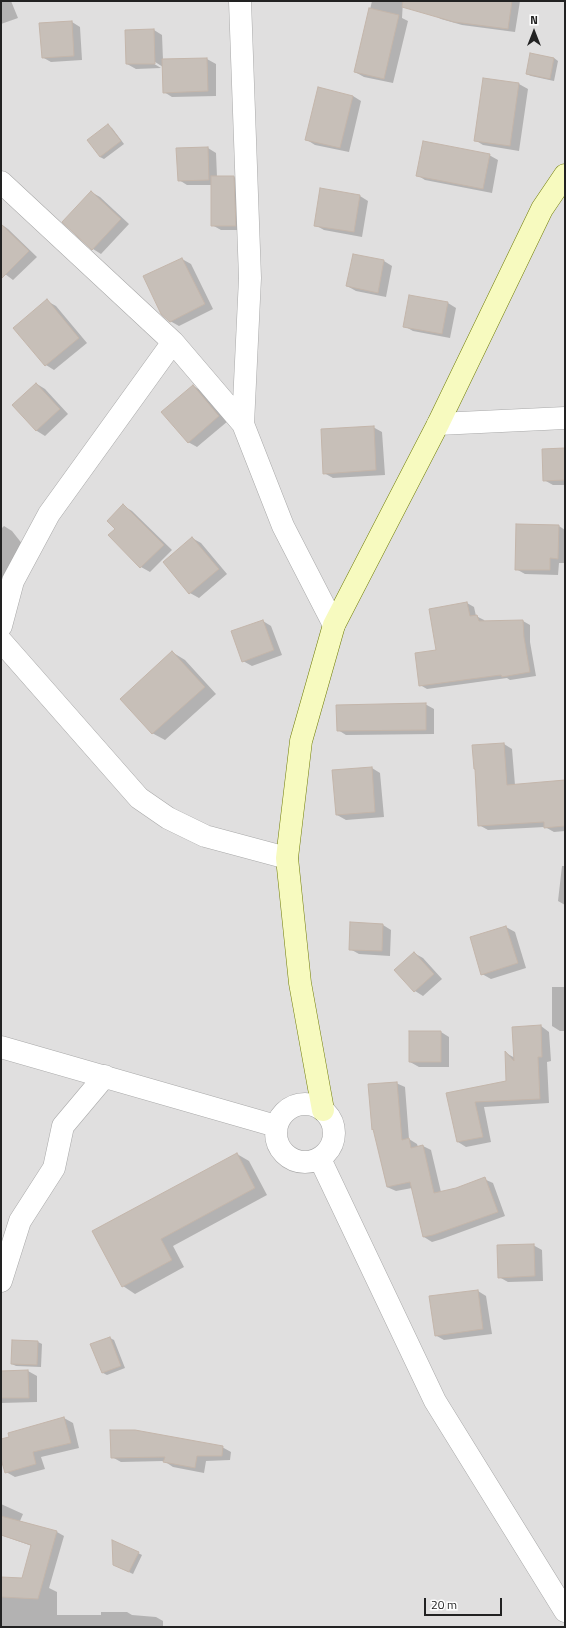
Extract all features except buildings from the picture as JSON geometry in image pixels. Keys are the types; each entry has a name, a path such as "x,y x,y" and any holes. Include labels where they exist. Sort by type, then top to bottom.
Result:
{"street":[{"path":"240,1 250,278 243,424"},
{"path":"323,1110 300,983 287,858 301,741 334,625 438,424 542,209 565,174"},
{"path":"1,182 173,342 243,424 283,526 334,625"},
{"path":"1,626 13,581 49,514 173,342"},
{"path":"438,424 565,418"},
{"path":"1,641 139,798 168,818 206,836 287,858"},
{"path":"1,1047 276,1126"},
{"path":"1,1281 20,1221 54,1168 62,1126 105,1076"},
{"path":"301,1104 313,1105 323,1110 331,1119 334,1130 334,1141 329,1151 320,1159 309,1162 298,1162 287,1157 279,1148 276,1137 276,1126 282,1115 290,1108 301,1104"},
{"path":"320,1159 435,1401 565,1611"}],"shaded area":[{"path":"1,1 565,1 565,1627 1,1627"}]}
